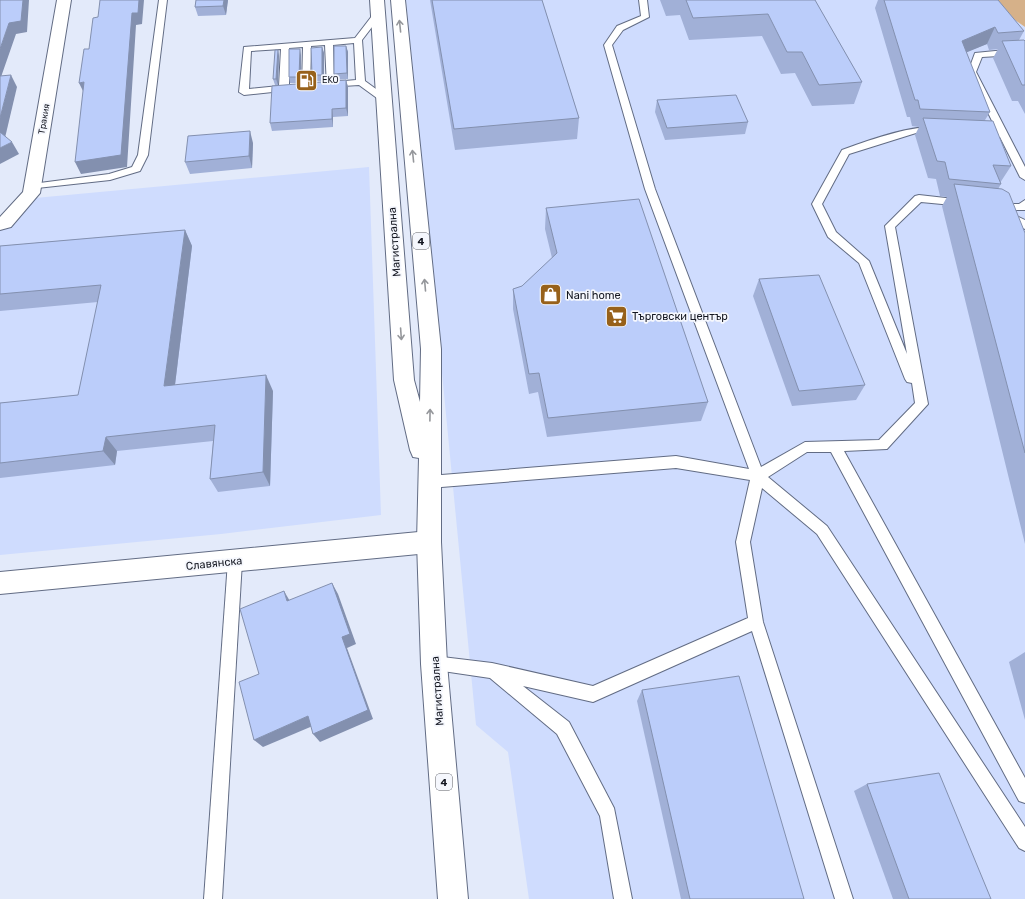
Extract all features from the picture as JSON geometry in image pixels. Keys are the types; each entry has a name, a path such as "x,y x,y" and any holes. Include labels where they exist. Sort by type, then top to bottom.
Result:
{"main road":[{"name":"Тракия","path":"0,224 5,223 31,193 64,0"},
{"name":"Магистрална","path":"398,0 431,349 429,542 434,664 453,899"},
{"name":"Магистрална","path":"377,7 404,380 429,482"},
{"name":"Славянска","path":"0,583 429,542"}],"lane":[{"path":"32,188 110,177 136,169 142,155 163,0"},
{"path":"643,0 645,17 620,28 608,45 650,189 758,476 822,530 1025,842"},
{"path":"361,82 358,40 377,7"},
{"path":"358,40 247,49 244,92 361,82 384,99"},
{"path":"319,86 329,42"},
{"path":"307,44 319,86"},
{"path":"284,88 285,46"},
{"path":"1025,56 1016,52 978,55 972,72 1025,177"},
{"path":"922,404 864,261 832,234 817,204 845,152 866,144 916,130 948,131"},
{"path":"972,132 1003,134"},
{"path":"922,404 890,226 920,198 1022,208 1025,203"},
{"path":"983,205 1025,225"},
{"path":"429,482 676,462 758,476 805,447 834,445 882,445 922,404"},
{"path":"834,445 1025,795"},
{"path":"758,476 743,542 756,622 844,899"},
{"path":"213,899 234,561"},
{"path":"434,664 492,671 593,694 756,622"},
{"path":"492,671 563,728 608,814 623,899"}],"shaded area":[{"path":"406,0 986,0 1025,27 1025,899 529,899 508,752 476,725"},
{"path":"986,0 1025,0 1025,27"},
{"path":"369,167 381,515 221,534 0,555 0,229 35,198"}],"building":[{"path":"0,0 23,0 21,21 9,23 0,49"},
{"path":"100,0 139,0 138,13 132,13 121,155 75,162 84,82 79,83 84,49 89,49 93,18 98,17"},
{"path":"196,0 224,0 223,6 195,7"},
{"path":"432,0 542,0 579,118 454,129"},
{"path":"686,0 815,0 862,82 819,85 802,52 787,52 768,14 693,18"},
{"path":"884,0 998,0 1024,31 998,33 995,27 962,41 990,112 920,109 918,100 915,100"},
{"path":"1024,40 1025,85 1022,85 1002,41"},
{"path":"334,46 346,46 347,73 334,74"},
{"path":"322,47 322,75 312,75 311,48"},
{"path":"289,49 300,49 299,77 289,77"},
{"path":"275,50 278,50 276,79 273,79"},
{"path":"11,75 0,118 0,76"},
{"path":"346,80 346,108 332,109 332,119 270,123 272,86"},
{"path":"736,95 748,122 667,128 657,100"},
{"path":"923,118 993,121 1011,166 993,165 1001,184 949,179 945,162 937,161"},
{"path":"250,131 249,156 185,162 188,136"},
{"path":"0,132 12,142 0,148"},
{"path":"954,184 1002,189 1009,193 1025,233 1025,453"},
{"path":"639,199 708,402 548,418 539,373 529,374 513,289 522,286 557,253 546,208"},
{"path":"185,230 164,386 266,375 263,472 210,479 215,425 106,437 103,451 0,463 0,403 78,395 101,285 0,294 0,246"},
{"path":"819,275 865,385 799,391 759,279"},
{"path":"332,583 350,634 342,637 368,710 313,734 308,716 254,740 239,682 259,674 240,609 284,591 287,601"},
{"path":"739,676 804,899 690,899 642,690"},
{"path":"939,773 991,899 909,899 867,784"}],"place":[{"name":"EKO","path":"306,80"},
{"name":"Nani home","path":"551,295"},
{"name":"Търговски център","path":"616,316"}]}
